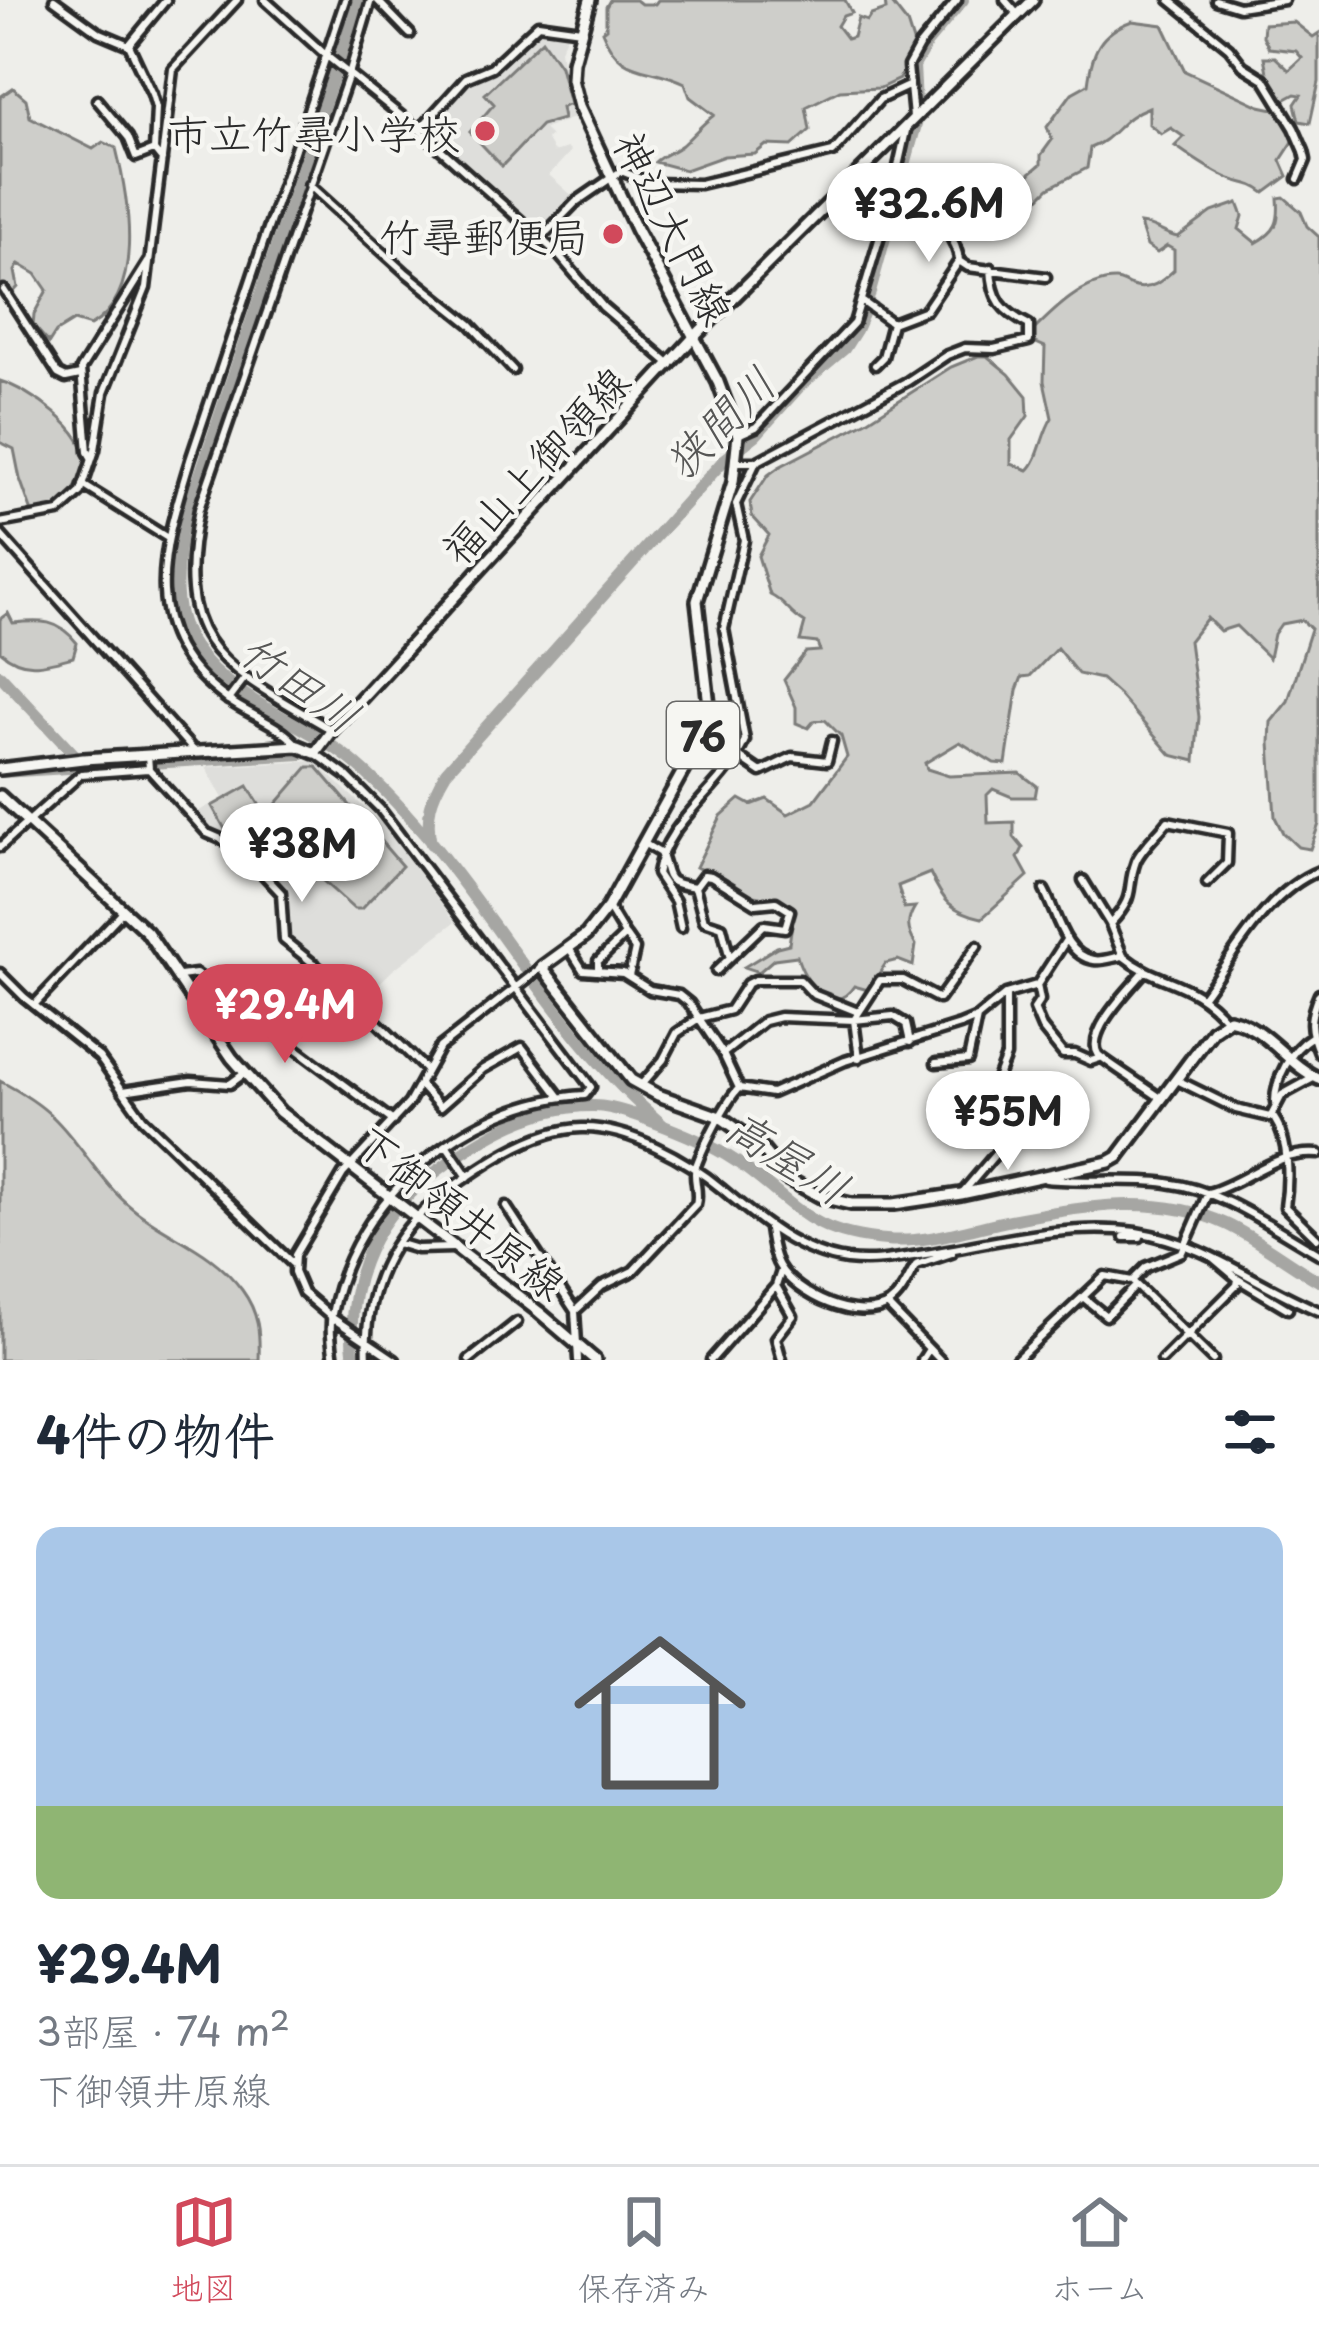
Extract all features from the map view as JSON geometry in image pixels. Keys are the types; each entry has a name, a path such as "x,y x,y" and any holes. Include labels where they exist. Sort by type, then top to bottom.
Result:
{"main road":[{"name":"神辺大門線","path":"541,968 586,934 608,907 704,733 709,705 697,601 738,459 738,438 718,382 609,175 579,107 572,79 590,0"},
{"name":"福山上御領線","path":"316,752 694,338 1033,0"},
{"path":"0,769 77,759 148,763 195,754 298,746 316,752"},
{"name":"下御領井原線","path":"0,796 147,932 245,1073 280,1112 595,1360"},
{"path":"541,968 603,1050 640,1086 720,1119 757,1143 786,1178 821,1197 874,1206 1042,1179 1118,1157 1213,1030 1226,1020 1256,1029 1317,1078"}],"street":[{"path":"54,0 98,32 129,45 156,108 154,150 162,160"},
{"path":"129,45 166,0"},
{"path":"0,523 59,512 76,500 83,485 104,393 140,312 151,260 173,69 237,0"},
{"path":"265,0 557,253 603,307 670,364"},
{"path":"298,746 228,699 186,660 171,633 164,606 166,537 344,0"},
{"path":"331,731 243,680 215,650 199,624 190,590 190,561 199,509 375,0 410,34"},
{"path":"738,438 756,427 848,333 867,303 914,119 908,66 957,0"},
{"path":"1005,0 1018,15"},
{"path":"1170,0 1271,88 1304,151 1306,160 1298,179"},
{"path":"1216,0 1239,7 1284,0"},
{"path":"419,130 466,78 492,67 538,24 581,30"},
{"path":"539,238 620,170 651,183 700,184 833,152 880,99 908,86"},
{"path":"97,100 128,137 136,158 154,150"},
{"path":"309,185 470,324 512,370"},
{"path":"892,323 926,310 959,261 956,245 929,214 918,207 894,204"},
{"path":"92,459 80,375 83,362 151,260"},
{"path":"959,261 968,267 1046,277"},
{"path":"681,928 675,901 657,874 660,853 738,755 745,735 724,629 744,541 736,504 756,462 908,381 947,355 965,348 994,349 1029,341 1029,325 1006,313 994,297 991,268"},
{"path":"4,290 58,374 65,378 80,375"},
{"path":"867,303 892,323"},
{"path":"875,365 883,357 892,323"},
{"path":"738,459 756,462"},
{"path":"83,485 166,537"},
{"path":"0,534 195,754"},
{"path":"228,699 243,680"},
{"path":"704,733 761,772 792,757 827,761 832,741"},
{"path":"316,752 380,809 591,1087 585,1096 560,1097 498,1117 407,1175 341,1277 332,1318 334,1360"},
{"path":"0,847 81,774 148,763 207,833 237,846 281,893 282,936 426,1070"},
{"path":"1110,924 1127,904 1141,852 1168,821 1228,833 1226,863 1207,883"},
{"path":"641,842 660,853 670,882 695,887"},
{"path":"1204,996 1266,911 1304,876 1319,871"},
{"path":"695,887 704,875 711,876 756,904 776,902 790,910 785,928 764,925 716,971"},
{"path":"1084,880 1123,956 1144,972 1182,983 1204,996 1226,1020"},
{"path":"695,887 702,917 722,927 730,955"},
{"path":"1043,890 1066,940 1094,961 1123,956"},
{"path":"608,907 635,949 629,976"},
{"path":"34,1005 124,910"},
{"path":"598,968 598,962 625,934"},
{"path":"739,1088 772,1093 977,1018 1006,994 1037,986 1066,940"},
{"path":"859,1058 856,1016 880,980 903,980 939,999 976,946"},
{"path":"569,948 583,970 598,968 629,976 650,990 679,995 723,1054 739,1088"},
{"path":"256,1018 315,964"},
{"path":"292,1263 350,1166 394,1121 445,1042 541,968"},
{"path":"1144,972 1097,1030 1096,1044 1100,1058 1162,1099"},
{"path":"0,973 99,1057 170,1147 292,1263 303,1293 395,1360"},
{"path":"180,976 196,974 394,1121"},
{"path":"640,1086 663,1060 672,1037 699,1018 730,1010 747,984 766,978 800,980 813,994 856,1016"},
{"path":"1037,986 1040,1000 1034,1009 1049,1040 1063,1054 1091,1061 1100,1058"},
{"path":"992,1092 1006,1056 1006,994"},
{"path":"1319,994 1310,1013 1311,1037 1319,1053"},
{"path":"723,1054 772,1018 893,1016 906,1024 910,1042"},
{"path":"936,1063 968,1060 977,1018"},
{"path":"1271,1116 1275,1088 1297,1048 1311,1037"},
{"path":"420,1084 440,1107 483,1069 521,1047 560,1097"},
{"path":"123,1091 191,1081 226,1084 245,1073"},
{"path":"1275,1102 1291,1088 1317,1078"},
{"path":"1175,1079 1236,1109 1271,1116 1281,1128 1290,1190 1285,1207 1317,1238"},
{"path":"575,1311 602,1286 633,1271 696,1204 694,1170 728,1099 739,1088"},
{"path":"961,1194 1021,1124"},
{"path":"367,1360 372,1290 416,1216 466,1175 540,1138 584,1128 635,1140 694,1170 769,1229 842,1259 886,1262 1066,1231 1149,1235 1205,1250 1319,1311"},
{"path":"448,1147 466,1175"},
{"path":"1208,1193 1284,1156 1319,1154"},
{"path":"1042,1179 1170,1183 1208,1193 1319,1254"},
{"path":"1084,1298 1106,1316 1146,1267 1177,1256 1187,1245 1208,1193"},
{"path":"506,1206 575,1311 578,1360"},
{"path":"710,1360 776,1286 781,1270 769,1229"},
{"path":"1124,1238 1149,1235"},
{"path":"397,1243 417,1249 456,1247"},
{"path":"781,1270 831,1304 871,1310 887,1305 902,1291 916,1264 954,1250"},
{"path":"1205,1250 1238,1279 1288,1309"},
{"path":"1016,1360 1105,1276 1134,1284 1213,1360"},
{"path":"1162,1360 1237,1286 1238,1279"},
{"path":"776,1286 793,1316 776,1338 782,1360"},
{"path":"887,1305 940,1360"},
{"path":"469,1360 517,1322"},
{"path":"922,1360 929,1349"}],"shaded area":[{"path":"610,0 655,4 658,0 845,0 852,13 843,16 837,26 847,39 853,37 858,18 867,21 886,10 885,0 889,0 907,23 915,48 899,79 880,88 840,90 806,107 810,130 792,146 766,145 755,154 724,156 685,170 655,162 714,115 690,97 685,83 636,68 617,56 602,31"},
{"path":"1132,21 1163,25 1185,71 1279,110 1296,137 1281,160 1288,176 1265,193 1221,175 1175,146 1184,137 1171,128 1161,134 1149,124 1149,107 1090,148 1087,168 1049,188 1022,215 1030,173 1041,164 1041,155 1052,140 1047,127 1072,93 1088,84 1095,53 1105,38"},
{"path":"1294,22 1313,37 1319,33 1319,82 1310,123 1299,121 1295,104 1301,95 1282,101 1268,77 1264,57 1275,57 1289,70 1302,58 1296,51 1269,48 1263,36 1264,24"},
{"name":"市立竹尋小学校","path":"546,25 569,30 560,50 568,94 578,116 544,129 551,136 546,139 554,152 571,151 549,175 576,199 544,232 536,233 425,129 467,79 495,67"},
{"path":"542,40 560,66 570,104 561,108 563,119 541,125 502,166 470,132 494,104 485,94"},
{"path":"13,88 26,99 30,117 93,149 103,142 116,148 125,194 128,246 119,293 90,326 74,321 56,332 49,343 33,325 47,290 36,274 19,264 15,271 18,287 9,297 0,291 0,97"},
{"path":"1284,197 1319,237 1319,824 1310,849 1298,847 1275,817 1270,743 1271,722 1288,701 1311,629 1302,620 1281,624 1269,658 1236,626 1220,631 1207,618 1189,641 1199,717 1195,761 1171,755 1119,695 1101,679 1078,674 1057,648 1030,676 1022,677 1006,764 994,763 960,742 925,763 927,769 949,776 1020,773 1037,786 1035,797 1012,797 993,789 987,795 988,823 1014,822 1014,837 1023,848 1018,858 1028,876 982,918 949,903 930,873 898,886 904,908 915,907 909,926 916,945 913,966 898,960 886,963 868,990 854,986 837,999 828,997 812,985 797,956 774,959 759,972 744,967 789,944 794,910 786,902 754,896 696,867 721,816 740,799 751,805 767,799 788,814 814,801 847,757 841,736 825,720 814,721 808,728 796,723 796,707 784,680 806,652 820,651 817,643 800,641 805,623 770,595 758,556 769,535 752,516 750,502 768,475 867,421 951,367 978,356 987,356 1027,396 1028,416 1011,440 1011,464 1028,470 1052,418 1044,381 1045,347 1034,342 1034,330 1092,285 1115,280 1144,288 1174,270 1174,250 1167,246 1157,253 1147,246 1140,224 1178,237 1212,212 1238,203 1243,216 1239,229 1256,243 1273,230 1278,198"},
{"path":"0,381 55,413 84,451 85,468 77,485 65,500 45,512 33,515 14,449 0,442"},
{"path":"8,613 13,623 41,622 63,629 77,643 73,657 35,665 9,658 0,651 0,619"},
{"path":"314,761 382,824 455,922 360,1002 283,935 283,891 236,842 209,831 193,814 223,798 205,767"},
{"path":"308,767 317,767 402,866 361,909 354,909 312,871 304,877 294,871 256,828 264,819 230,838 212,806 248,786 266,816"},
{"path":"0,1081 53,1117 132,1208 230,1276 255,1315 259,1360 0,1360"}],"waterway":[{"name":"竹田川","path":"359,0 181,532 177,576 181,620 210,667 249,698 336,749 399,806 581,1041 664,1126"},
{"name":"狭間川","path":"431,844 431,806 446,772 724,460 844,349 856,330 917,121 914,66 963,0"},
{"path":"0,675 84,765"},
{"path":"1,772 302,754"},
{"name":"高屋川","path":"354,1360 353,1310 364,1262 404,1199 441,1168 502,1129 570,1107 621,1110 695,1139 735,1161 822,1225 861,1237 916,1240 1065,1210 1147,1205 1200,1214 1226,1224 1319,1281"}],"place":[{"name":"市立竹尋小学校","path":"485,131"},
{"name":"竹尋郵便局","path":"613,234"}]}
